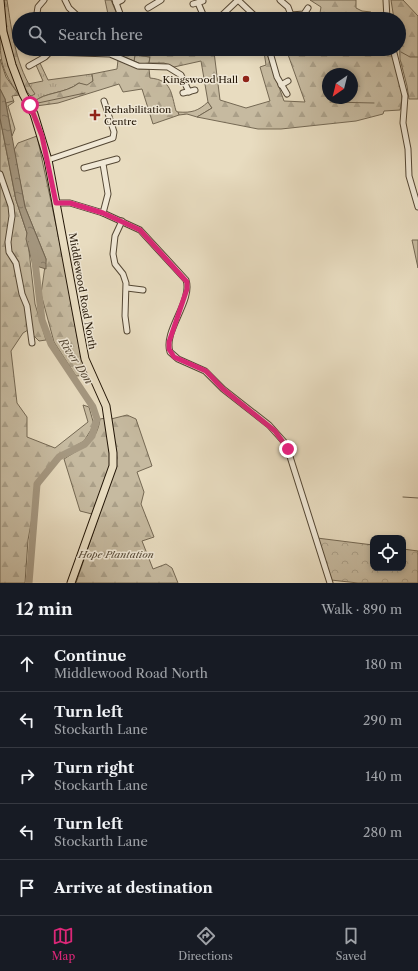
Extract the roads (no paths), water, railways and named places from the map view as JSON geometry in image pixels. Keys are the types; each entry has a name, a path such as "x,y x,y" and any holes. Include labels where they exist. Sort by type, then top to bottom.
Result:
{"main road":[{"name":"Middlewood Road North","path":"0,0 3,32 10,60 20,89 39,125 48,160 85,359 106,406 114,460 71,583"}],"street":[{"path":"37,12 38,7 44,0"},
{"path":"65,0 74,12"},
{"path":"119,12 115,1 122,0"},
{"path":"225,12 238,0 251,12"},
{"path":"280,0 288,7 288,12"},
{"path":"386,0 387,12"},
{"path":"148,8 157,1"},
{"path":"198,3 201,12"},
{"path":"305,12 308,8"},
{"path":"29,66 46,56"},
{"path":"115,56 138,66 164,66 171,68 178,72 184,80 189,92"},
{"path":"271,56 281,85 286,94"},
{"path":"395,56 405,96 403,123 408,149 409,176 418,207"},
{"path":"281,85 288,81"},
{"path":"183,93 195,90"},
{"path":"48,160 113,138 114,132 104,101"},
{"path":"84,168 117,159"},
{"path":"103,164 108,194 103,213"},
{"path":"0,174 11,206 12,216 8,242 9,252 16,263 22,294 27,306 32,343"},
{"path":"56,203 70,203 103,213 144,233 187,282 187,289 170,338 170,352 178,359 206,371 223,389 269,425 282,439 288,449 330,583"},
{"path":"122,221 115,236 113,254 115,264 123,274 127,288 125,316 127,331"},
{"path":"127,288 143,290"}],"water":[{"path":"0,89 5,99 25,207 46,259 46,269 33,265 26,239 27,233 16,200 0,118"}],"waterway":[{"path":"406,55 410,57 418,57"},
{"path":"38,103 85,93"},
{"path":"6,103 13,101"},
{"path":"358,103 374,103"},
{"name":"River Don","path":"29,583 37,484 59,457 85,444 92,436 97,419 93,407 51,344 42,320 32,237"},
{"path":"403,497 418,498"}],"place":[{"name":"Kingswood Hall","path":"246,79"},
{"name":"Rehabilitation Centre","path":"95,115"}],"park label":[{"name":"Hope Plantation","path":"116,554"}]}
